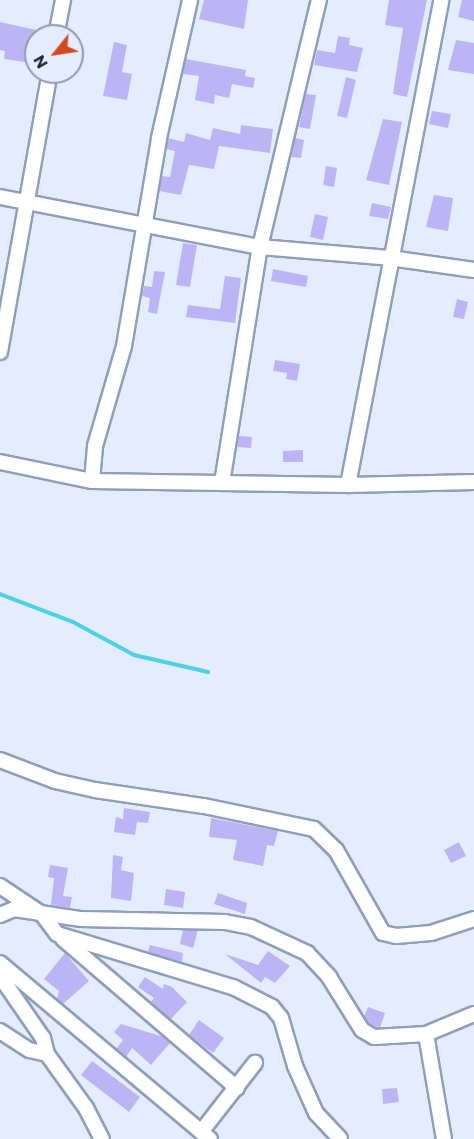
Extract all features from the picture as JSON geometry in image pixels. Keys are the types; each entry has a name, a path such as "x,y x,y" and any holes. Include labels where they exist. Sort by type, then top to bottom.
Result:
{"street":[{"path":"58,24 63,0"},
{"path":"92,481 95,446 124,346 143,225 190,0"},
{"path":"222,483 260,247 319,0"},
{"path":"348,485 441,0"},
{"path":"0,352 30,201 48,84"},
{"path":"0,197 260,247 390,258 474,270"},
{"path":"0,462 92,481 348,485 474,482"},
{"path":"0,760 55,780 95,790 194,804 314,829 336,850 383,933 415,936 474,920"},
{"path":"0,886 42,914 57,934 237,1088"},
{"path":"0,915 14,909 42,914 225,922 251,927 307,953 329,977 362,1030 386,1038 426,1034 474,1014"},
{"path":"57,934 233,987 272,1007 281,1018 295,1066 316,1113 340,1139"},
{"path":"0,963 206,1136 255,1063"},
{"path":"0,976 43,1038 47,1054 86,1108 102,1139"},
{"path":"0,1030 29,1050 47,1054"},
{"path":"426,1034 444,1139"}],"building":[{"path":"204,0 248,0 244,29 199,19"},
{"path":"389,0 427,0 407,97 393,94 403,28 385,25"},
{"path":"462,0 474,0 474,21 458,17"},
{"path":"0,22 24,27 24,62 4,59 5,51 0,50"},
{"path":"338,36 350,38 349,45 363,48 357,72 314,65 317,50 335,53"},
{"path":"456,40 474,43 474,74 448,70"},
{"path":"114,42 127,45 122,72 132,74 127,100 103,96"},
{"path":"186,59 246,70 245,76 255,78 253,88 232,84 229,98 215,95 214,104 195,100 199,76 183,74"},
{"path":"346,77 356,80 347,118 337,116"},
{"path":"306,94 316,95 310,129 299,127"},
{"path":"432,111 451,114 448,128 429,124"},
{"path":"383,119 402,122 389,185 366,180"},
{"path":"241,125 273,129 270,153 219,146 214,169 189,165 181,195 159,191 162,176 170,177 175,151 166,149 168,138 184,142 186,133 210,140 213,128 240,134"},
{"path":"295,138 304,140 301,158 291,157"},
{"path":"326,166 337,168 334,187 323,185"},
{"path":"434,195 453,198 448,231 426,227"},
{"path":"372,203 391,207 388,219 369,216"},
{"path":"315,214 328,217 323,240 310,237"},
{"path":"183,243 197,245 190,287 176,285"},
{"path":"273,269 308,276 306,287 271,281"},
{"path":"154,271 165,272 157,314 148,312 150,298 142,296 144,286 152,287"},
{"path":"225,276 241,278 235,323 186,317 188,305 220,309"},
{"path":"457,299 468,302 464,319 453,317"},
{"path":"275,360 300,364 297,381 286,379 287,373 273,371"},
{"path":"239,436 252,437 251,448 237,447"},
{"path":"303,450 303,462 283,462 283,451"},
{"path":"124,808 150,812 148,823 137,822 135,835 114,832 116,817 123,819"},
{"path":"211,818 278,831 274,846 267,845 263,866 233,860 237,840 209,837"},
{"path":"459,842 466,856 451,863 444,850"},
{"path":"113,855 123,857 121,870 134,873 131,901 111,898"},
{"path":"50,865 68,868 63,896 72,897 70,908 51,905 54,878 48,877"},
{"path":"166,889 185,892 183,908 164,905"},
{"path":"218,893 247,903 245,914 214,904"},
{"path":"183,930 198,930 193,948 180,944"},
{"path":"150,945 183,953 182,962 148,952"},
{"path":"268,951 290,966 275,983 265,977 261,983 225,954 258,965"},
{"path":"65,953 89,981 63,1004 57,998 59,991 44,979"},
{"path":"145,977 163,989 164,984 172,987 187,1002 171,1019 151,1002 154,998 138,987"},
{"path":"368,1007 385,1013 380,1028 368,1023 364,1017"},
{"path":"199,1020 224,1038 213,1053 189,1035"},
{"path":"121,1024 164,1037 170,1043 151,1065 132,1048 126,1057 116,1049 123,1040 114,1032"},
{"path":"92,1061 140,1097 129,1112 81,1075"},
{"path":"397,1088 399,1102 383,1104 382,1089"}],"waterway":[{"path":"0,594 73,622 134,655 208,672"}]}
